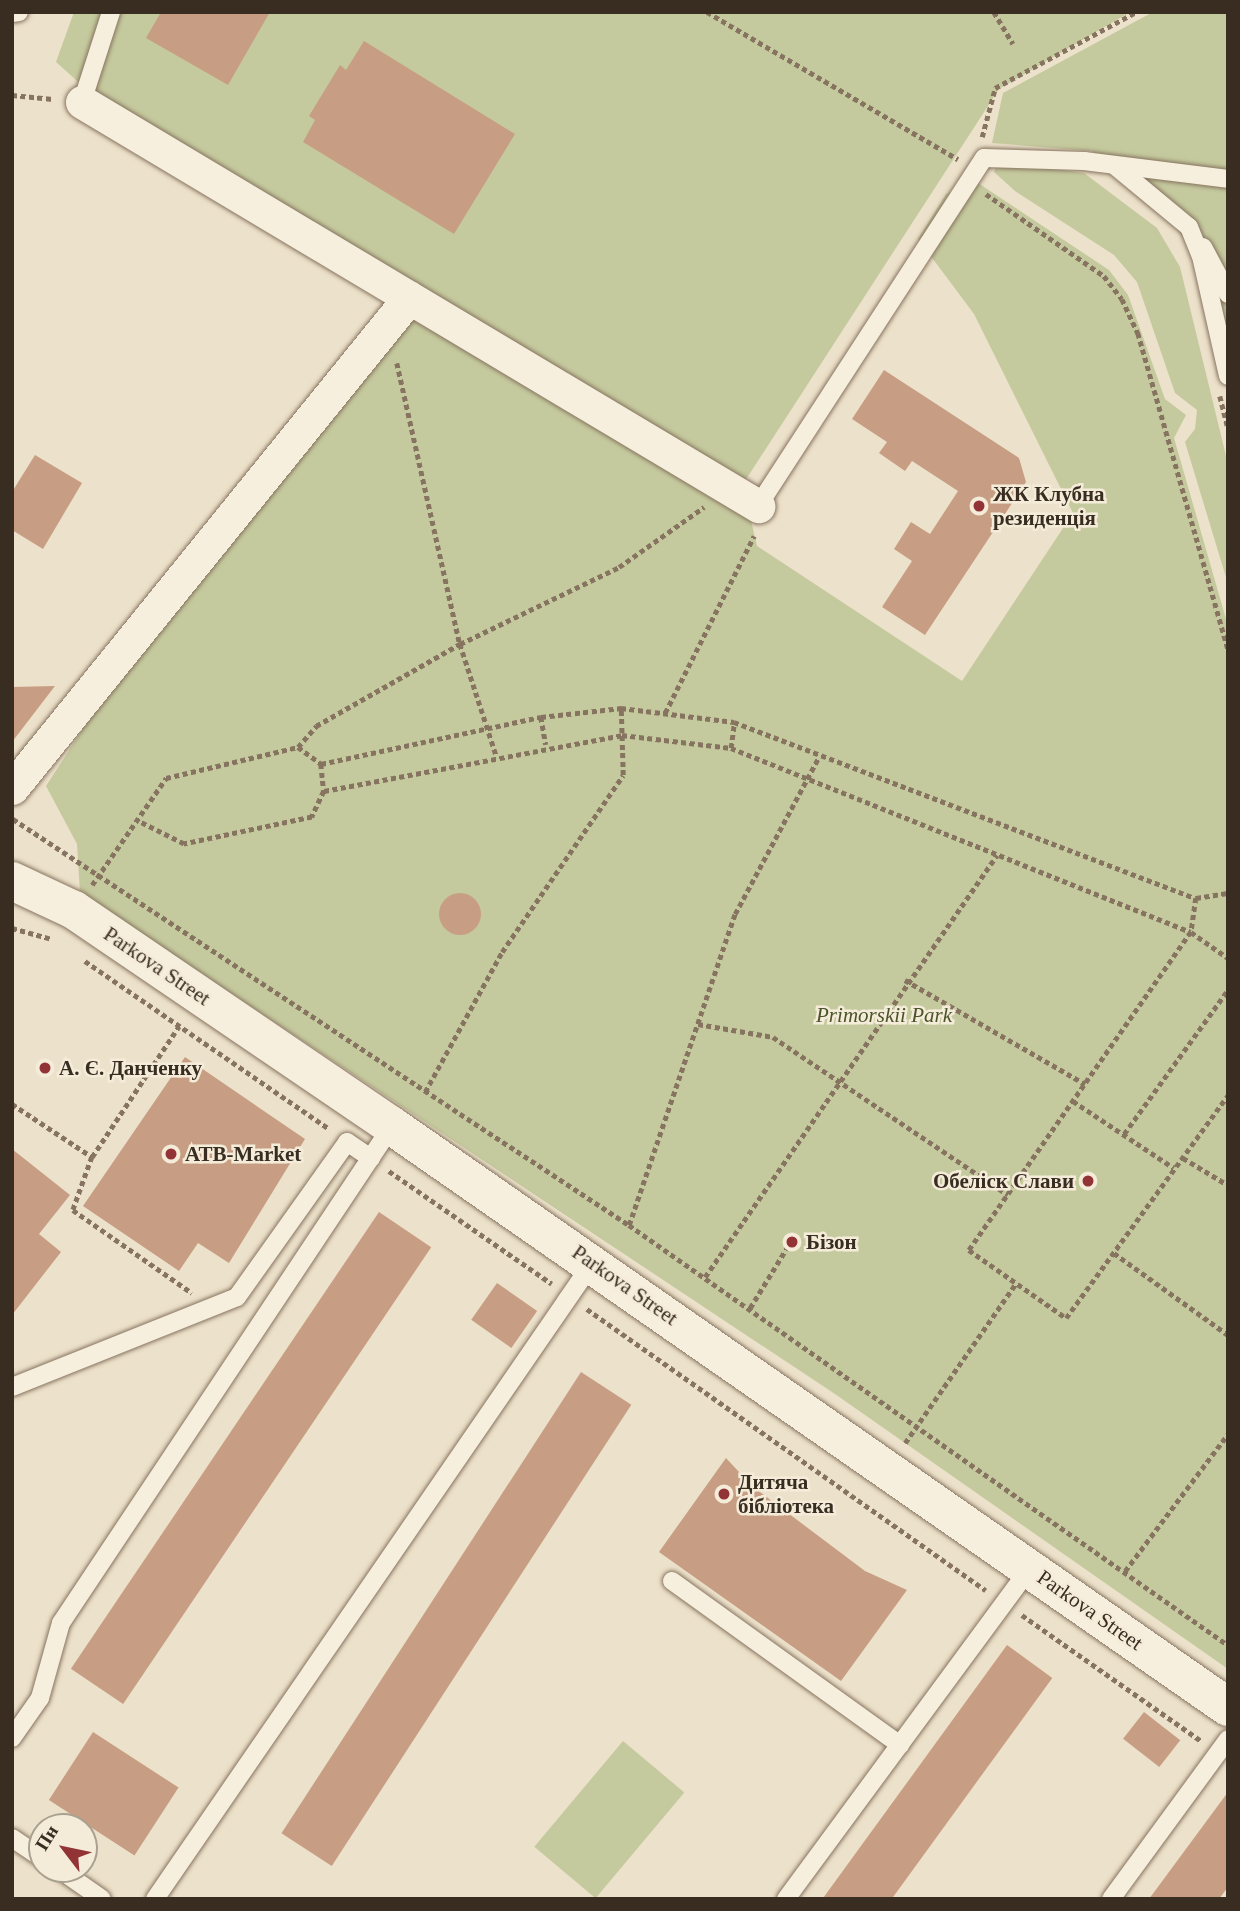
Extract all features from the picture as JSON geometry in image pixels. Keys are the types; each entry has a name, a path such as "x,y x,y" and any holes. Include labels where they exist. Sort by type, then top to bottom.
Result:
{"street":[{"path":"82,102 758,506"},
{"path":"12,788 409,298"},
{"name":"Parkova Street","path":"12,881 74,910 393,1126 593,1262 1228,1707"}],"lane":[{"path":"12,13 19,12"},
{"path":"82,102 111,12"},
{"path":"758,506 974,168 998,153 1112,163 1228,178"},
{"path":"1112,163 1162,198 1189,227 1228,294"},
{"path":"1189,227 1223,383"},
{"path":"12,1738 40,1698 61,1623 393,1126"},
{"path":"12,1387 216,1309 252,1281 347,1142 371,1158"},
{"path":"155,1899 593,1262"},
{"path":"786,1899 1030,1568"},
{"path":"672,1581 900,1745"},
{"path":"1111,1899 1223,1746"},
{"path":"12,1838 28,1849"},
{"path":"79,1883 102,1899"}],"path":[{"path":"706,12 974,168 992,200 1104,276 1122,299 1138,333 1228,648"},
{"path":"994,12 1013,44"},
{"path":"974,168 995,88 1136,12"},
{"path":"12,95 82,102"},
{"path":"388,324 460,644 496,755"},
{"path":"1223,383 1228,429"},
{"path":"88,890 166,778 298,747 316,726 460,644 619,567 696,519 721,484"},
{"path":"665,713 758,529 758,506"},
{"path":"425,1092 502,952 623,775 621,708"},
{"path":"321,764 541,717 621,708 734,722 819,757 1196,898 1228,893"},
{"path":"541,717 546,745"},
{"path":"731,748 734,722"},
{"path":"324,791 546,745 622,735 731,748 1191,932 1228,958"},
{"path":"138,821 184,844 312,817 324,791 321,764 298,747"},
{"path":"629,1225 736,914 819,757"},
{"path":"12,819 705,1276 1228,1645"},
{"path":"705,1276 905,980 997,855"},
{"path":"1196,898 1191,932 970,1250 1066,1318 1228,1095"},
{"path":"12,928 65,947"},
{"path":"76,955 347,1142"},
{"path":"905,980 1085,1084"},
{"path":"1124,1134 1227,991 1228,982"},
{"path":"698,1024 773,1037 1008,1195"},
{"path":"179,1026 92,1157 72,1210 216,1309"},
{"path":"1073,1101 1175,1169"},
{"path":"12,1104 92,1157"},
{"path":"371,1158 1004,1603 1223,1746"},
{"path":"1183,1158 1228,1185"},
{"path":"750,1308 788,1246"},
{"path":"1114,1253 1228,1335"},
{"path":"863,1504 1016,1283"},
{"path":"1125,1571 1228,1434"}],"green space":[{"path":"74,12 1130,12 999,89 743,484 85,88 56,62"},
{"path":"1153,12 1228,12 1228,395 1189,246 1165,212 1092,151 992,143 1003,93"},
{"path":"998,161 1084,173 1157,228 1180,267 1228,464 1228,584 1185,442 1195,429 1197,410 1175,393 1137,282 1114,255 1015,191 994,172"},
{"name":"Primorskii Park","path":"975,181 1109,270 1128,295 1165,399 1186,415 1174,438 1228,626 1228,1669 835,1394 80,893 77,844 46,786 94,712 412,309 749,512 757,546 962,681 1073,513 974,314 918,239 946,194"},
{"path":"623,1741 684,1792 596,1898 534,1847"}],"building":[{"path":"161,12 270,12 228,85 146,38"},
{"path":"364,41 515,134 454,234 303,142 315,120 309,116 340,65 346,70"},
{"name":"ЖК Клубна резиденція","path":"884,370 1019,458 1026,482 925,635 882,607 912,561 894,549 911,522 930,534 958,491 912,461 905,471 879,453 887,442 852,419"},
{"path":"35,455 82,483 43,549 12,530 12,492"},
{"path":"55,686 12,742 12,687"},
{"path":"460,893 475,899 481,914 475,929 460,935 445,929 439,914 445,899"},
{"path":"185,1057 305,1139 229,1263 198,1243 179,1271 83,1206"},
{"path":"12,1149 70,1195 39,1234 61,1252 12,1315"},
{"path":"379,1212 431,1247 123,1704 71,1669"},
{"path":"497,1283 537,1311 511,1348 471,1320"},
{"path":"581,1372 631,1405 332,1866 281,1833"},
{"path":"726,1458 752,1486 865,1571 907,1590 841,1681 659,1552"},
{"path":"1007,1645 1052,1678 892,1899 822,1899"},
{"path":"1144,1712 1180,1740 1159,1767 1123,1739"},
{"path":"93,1732 179,1788 134,1855 98,1832 98,1813 69,1813 49,1800"},
{"path":"1228,1792 1228,1887 1219,1899 1149,1899"}],"place":[{"name":"ЖК Клубна резиденція","path":"979,506"},
{"name":"А. Є. Данченку","path":"45,1068"},
{"name":"ATB-Market","path":"171,1154"},
{"name":"Обеліск Cлави","path":"1088,1181"},
{"name":"Бізон","path":"792,1242"},
{"name":"Дитяча бібліотека","path":"724,1494"}]}
